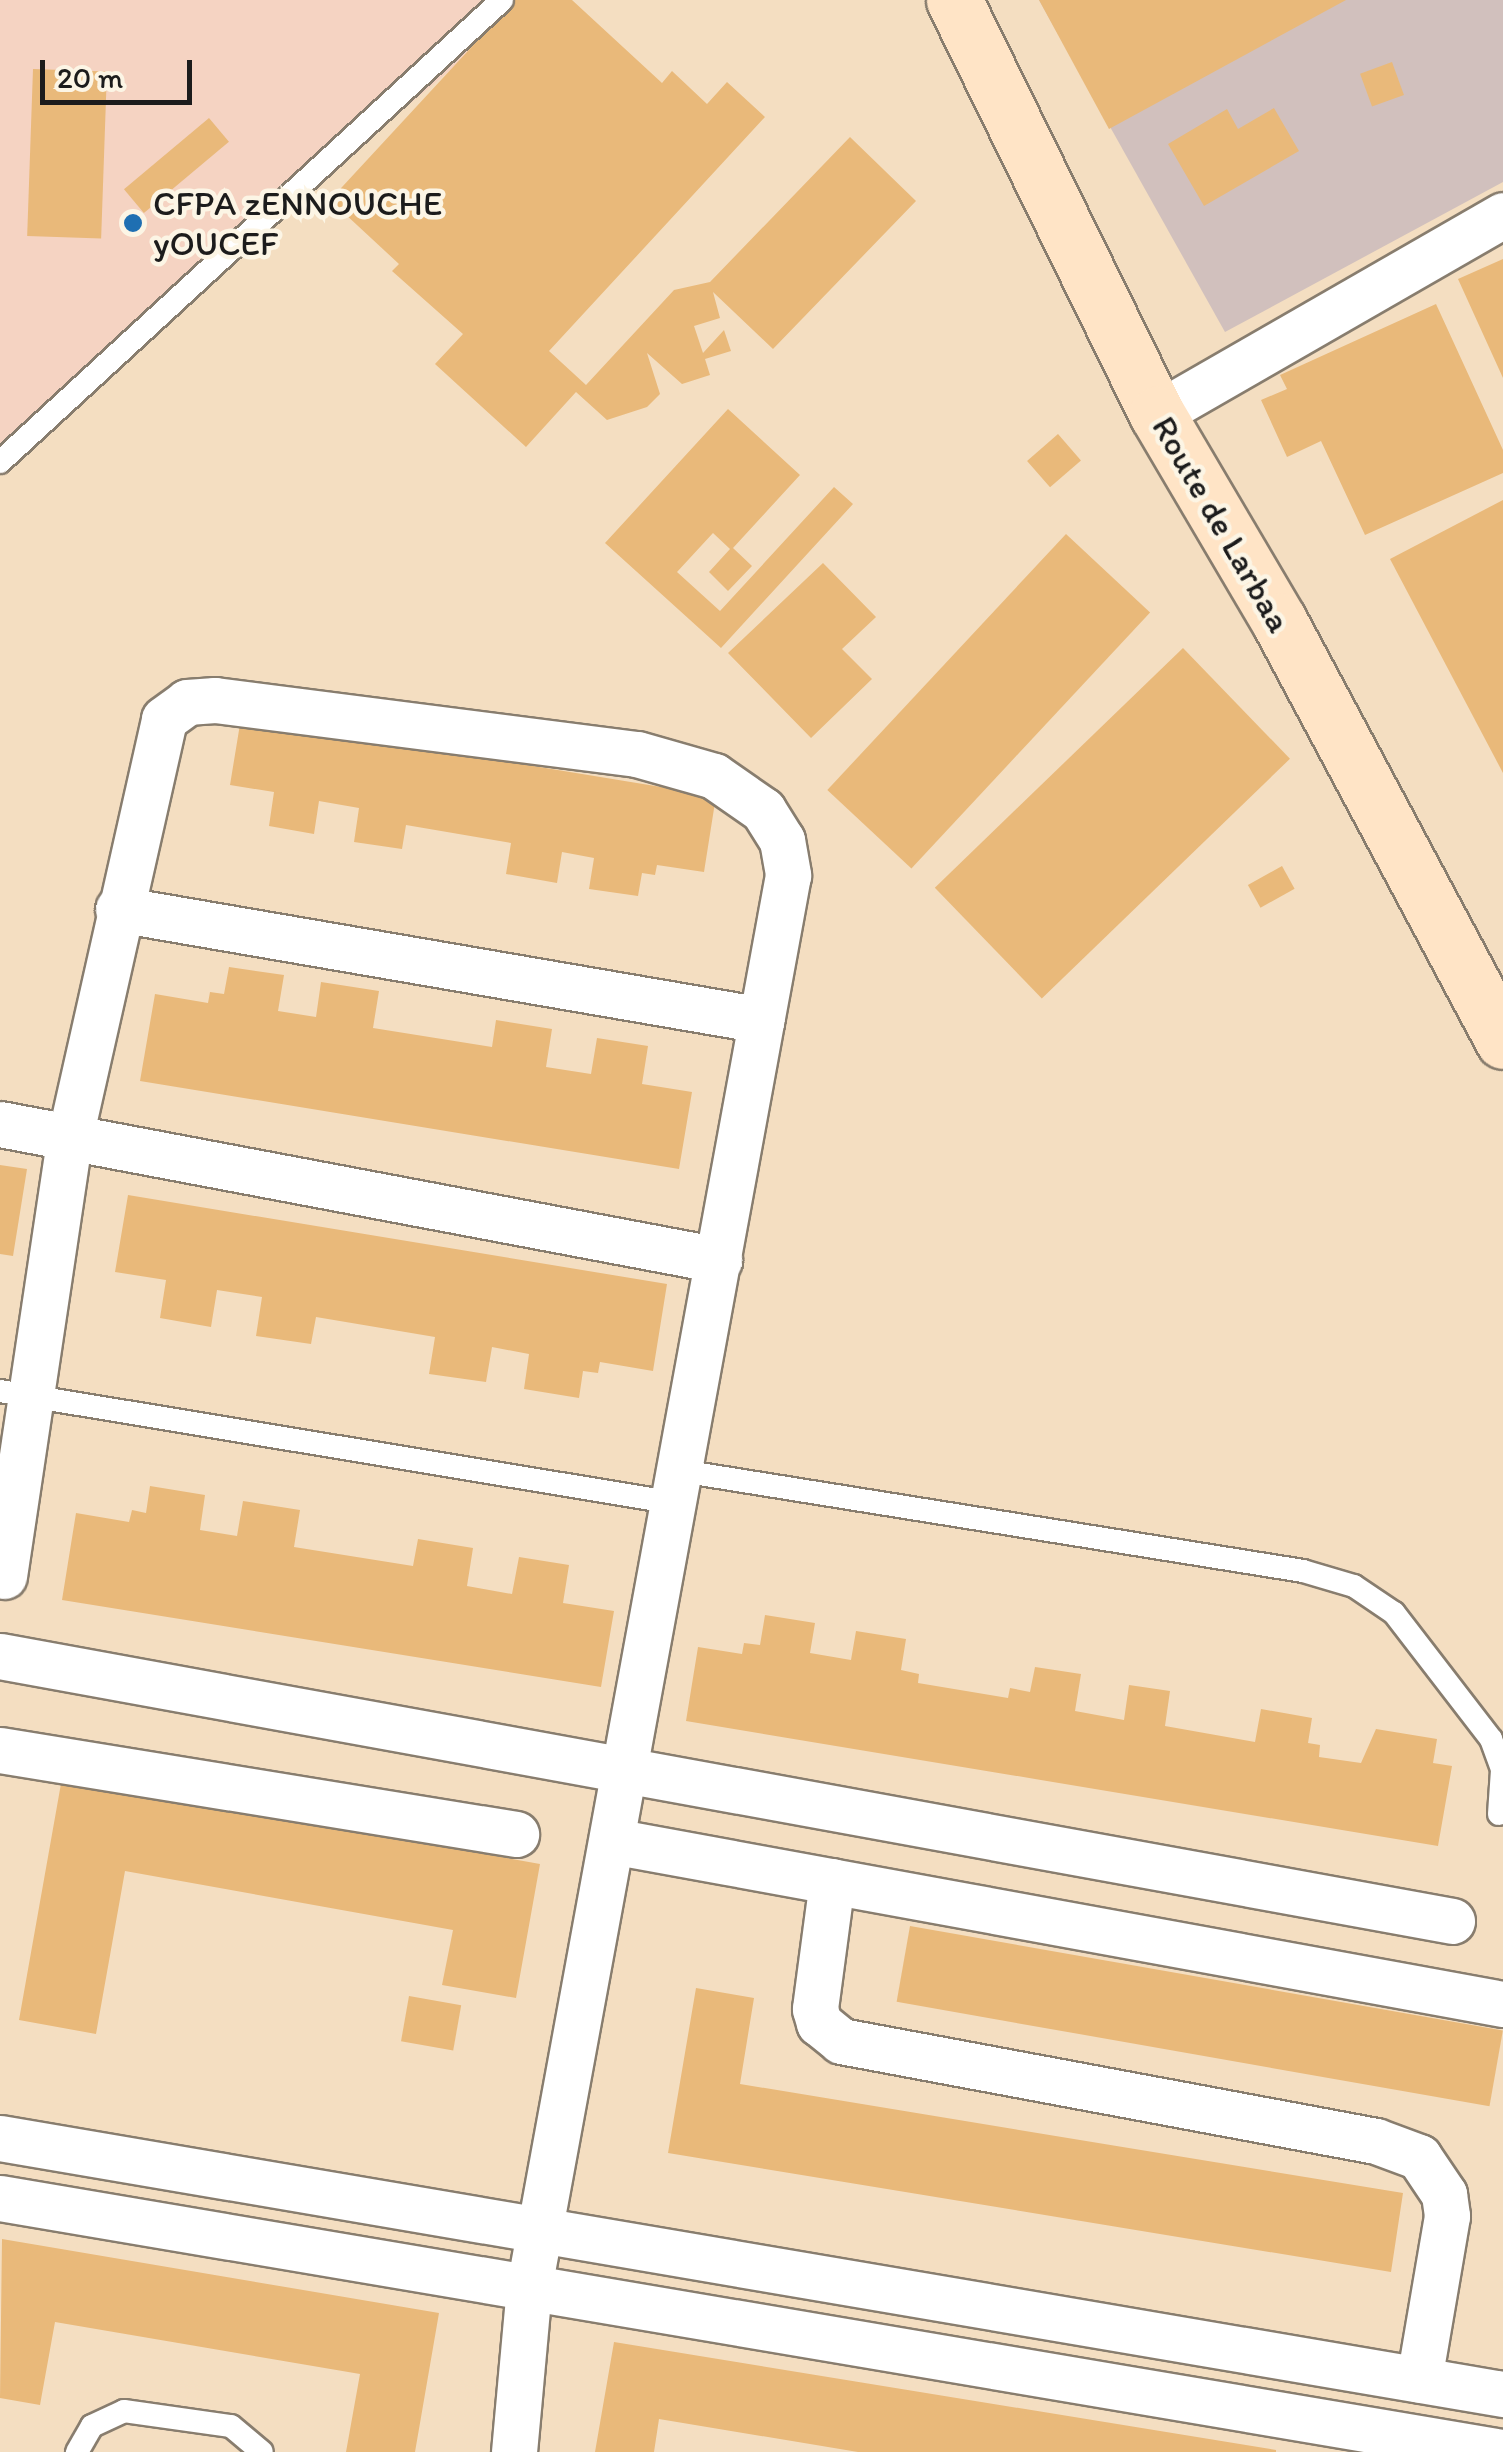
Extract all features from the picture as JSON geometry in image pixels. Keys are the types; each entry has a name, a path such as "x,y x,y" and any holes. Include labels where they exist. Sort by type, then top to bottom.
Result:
{"main road":[{"name":"Route de Larbaa","path":"954,0 1157,414 1280,621 1503,1041"}],"street":[{"path":"1157,414 1503,214"},
{"path":"4,1576 14,1393 158,730 187,702 215,700 637,754 714,776 763,810 782,840 788,875 627,1770 529,2287 514,2452"},
{"path":"118,909 762,1020"},
{"path":"0,1124 719,1260"},
{"path":"0,1656 1452,1920"},
{"path":"0,1750 516,1834"},
{"path":"612,1841 1503,2004"},
{"path":"832,1881 814,2009 820,2023 841,2040 1376,2140 1419,2157 1444,2194 1447,2216 1419,2380"},
{"path":"0,2138 1503,2394"},
{"path":"0,2198 529,2287 1403,2444 1502,2452"}],"lane":[{"path":"0,462 502,0"},
{"path":"14,1393 1303,1571 1354,1586 1394,1614 1490,1739 1502,1770 1499,1814"},
{"path":"77,2452 92,2426 124,2412 231,2426 262,2452"}],"shaded area":[{"name":"CFPA zENNOUCHE yOUCEF","path":"0,0 534,0 0,447"},
{"path":"1039,0 1503,0 1503,182 1225,332"}],"building":[{"path":"515,0 572,0 662,83 672,71 707,104 727,82 765,117 549,351 586,385 674,290 710,282 850,137 916,201 773,349 713,292 720,318 694,326 703,353 724,330 731,351 705,359 710,375 682,384 647,353 660,394 647,407 607,420 576,392 526,447 435,364 463,334 392,271 399,264 330,200"},
{"path":"1039,0 1346,0 1109,129"},
{"path":"1392,62 1404,95 1372,107 1360,74"},
{"path":"33,69 107,72 101,238 27,236"},
{"path":"1274,108 1299,151 1204,206 1168,144 1227,109 1238,129"},
{"path":"209,118 229,142 144,213 124,189"},
{"path":"1503,259 1503,378 1458,279"},
{"path":"1436,304 1503,450 1503,473 1365,535 1321,441 1287,457 1261,400 1287,389 1280,375"},
{"path":"728,409 800,475 733,548 752,566 728,591 709,572 730,549 713,533 677,572 720,611 834,487 853,504 721,648 605,543"},
{"path":"1058,434 1081,460 1050,487 1027,461"},
{"path":"1503,500 1503,773 1390,559"},
{"path":"1066,534 1150,612 911,868 827,790"},
{"path":"823,563 876,617 842,649 872,679 811,738 728,653"},
{"path":"1183,648 1290,759 1042,998 935,888"},
{"path":"241,718 716,796 704,872 657,865 655,875 642,873 638,896 589,889 594,858 562,852 557,883 506,874 511,843 406,825 402,849 354,842 359,808 319,801 314,834 269,826 274,792 230,785"},
{"path":"1282,866 1295,889 1260,908 1248,885"},
{"path":"229,967 284,975 278,1011 316,1017 321,982 379,991 373,1028 492,1047 496,1020 552,1029 546,1067 591,1074 597,1038 648,1046 642,1084 692,1092 679,1169 140,1081 155,994 208,1003 210,992 224,994"},
{"path":"0,1165 27,1169 13,1256 0,1254"},
{"path":"128,1195 667,1284 653,1371 600,1362 598,1373 583,1371 579,1398 524,1389 529,1354 492,1347 486,1382 429,1374 435,1337 316,1317 311,1344 256,1336 262,1297 217,1290 211,1327 160,1318 166,1280 115,1272"},
{"path":"150,1486 205,1495 200,1530 237,1536 243,1501 300,1510 294,1547 413,1566 418,1539 473,1548 467,1586 512,1594 519,1557 569,1565 563,1603 614,1611 601,1687 62,1600 76,1513 129,1522 132,1510 146,1513"},
{"path":"765,1615 815,1623 810,1653 851,1660 856,1631 906,1639 901,1670 919,1674 918,1683 1008,1698 1010,1688 1030,1692 1035,1667 1081,1674 1075,1711 1124,1720 1129,1685 1170,1691 1165,1726 1255,1742 1261,1709 1312,1718 1308,1743 1320,1745 1319,1757 1361,1763 1376,1729 1437,1739 1433,1763 1452,1766 1438,1846 686,1721 698,1647 742,1654 744,1643 760,1645"},
{"path":"62,1778 540,1864 516,1998 442,1985 453,1930 125,1871 96,2034 19,2020"},
{"path":"910,1926 1503,2031 1489,2106 897,2002"},
{"path":"696,1988 754,1998 740,2084 1403,2193 1391,2272 668,2153"},
{"path":"409,1996 461,2005 453,2051 401,2041"},
{"path":"2,2239 439,2313 415,2452 346,2452 360,2374 55,2322 40,2405 0,2398"},
{"path":"614,2342 1276,2452 858,2452 659,2419 654,2452 595,2452"}],"place":[{"name":"CFPA zENNOUCHE yOUCEF","path":"133,223"}]}
